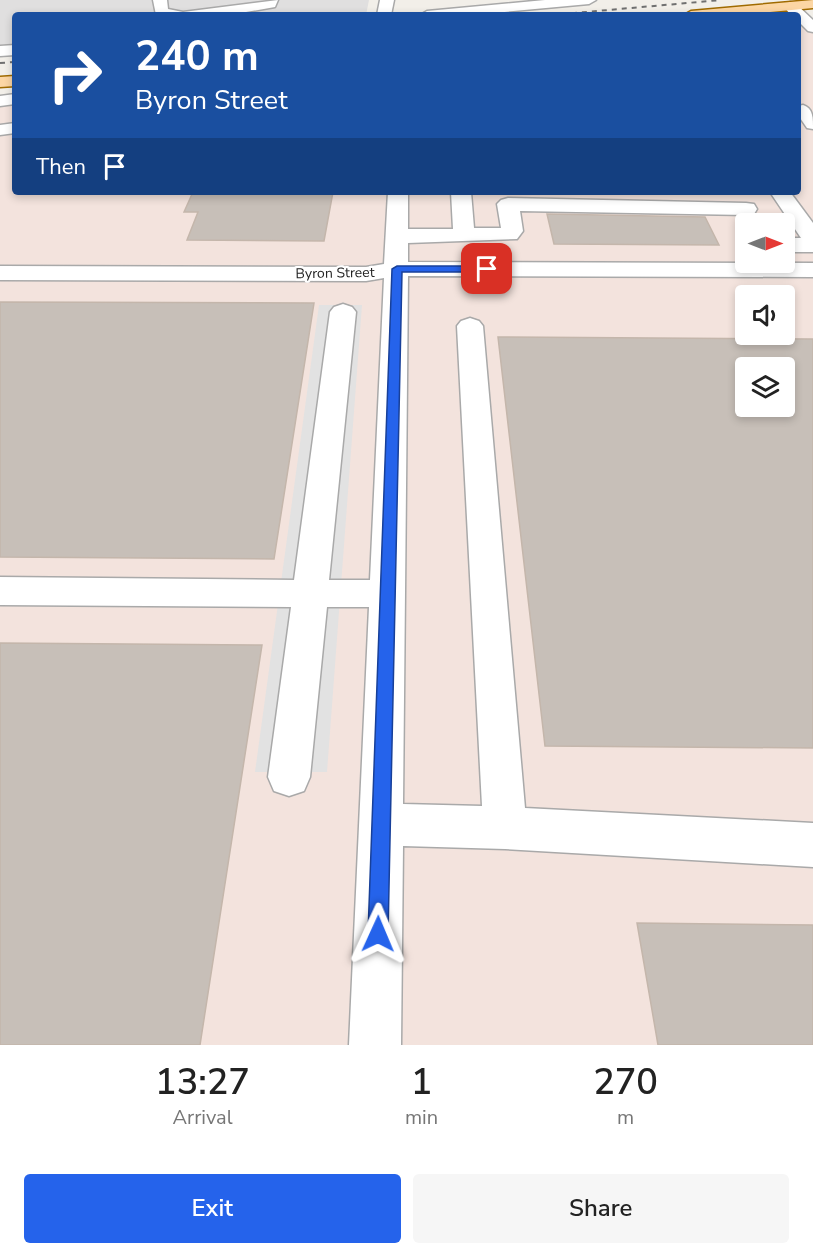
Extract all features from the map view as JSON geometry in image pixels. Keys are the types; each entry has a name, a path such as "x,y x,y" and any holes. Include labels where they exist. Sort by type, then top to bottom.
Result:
{"street":[{"path":"218,12 258,8 270,4 272,0"},
{"path":"460,12 589,0"},
{"path":"801,14 813,28"},
{"path":"375,1045 398,195"},
{"path":"783,195 813,239"},
{"path":"397,252 464,235 509,234 512,231 480,197"},
{"path":"464,235 480,197"},
{"path":"480,197 745,208"},
{"path":"795,245 813,245"},
{"name":"Byron Street","path":"0,273 366,274 397,252 813,270"},
{"path":"289,777 342,312"},
{"path":"470,326 505,828"},
{"path":"0,591 387,594"},
{"path":"380,824 505,828 813,845"}],"shaded area":[{"path":"0,0 369,0 367,12 12,12 12,46 0,47"},
{"path":"801,27 813,27 813,1045 0,1045 0,96 12,94 12,195 801,195"},
{"path":"319,305 362,305 327,772 255,772"}],"building":[{"path":"192,195 332,195 324,241 187,240 198,212 184,212"},
{"path":"547,214 705,217 719,245 554,244"},
{"path":"0,302 314,303 274,559 0,557"},
{"path":"498,337 735,339 735,345 795,345 795,339 813,339 813,748 545,746"},
{"path":"0,643 262,645 200,1045 0,1045"},
{"path":"637,923 813,925 813,1045 658,1045"}],"railway":[{"path":"586,12 721,0"},
{"path":"0,63 12,62"}],"route":[{"path":"378,934 397,269 487,269"}]}
